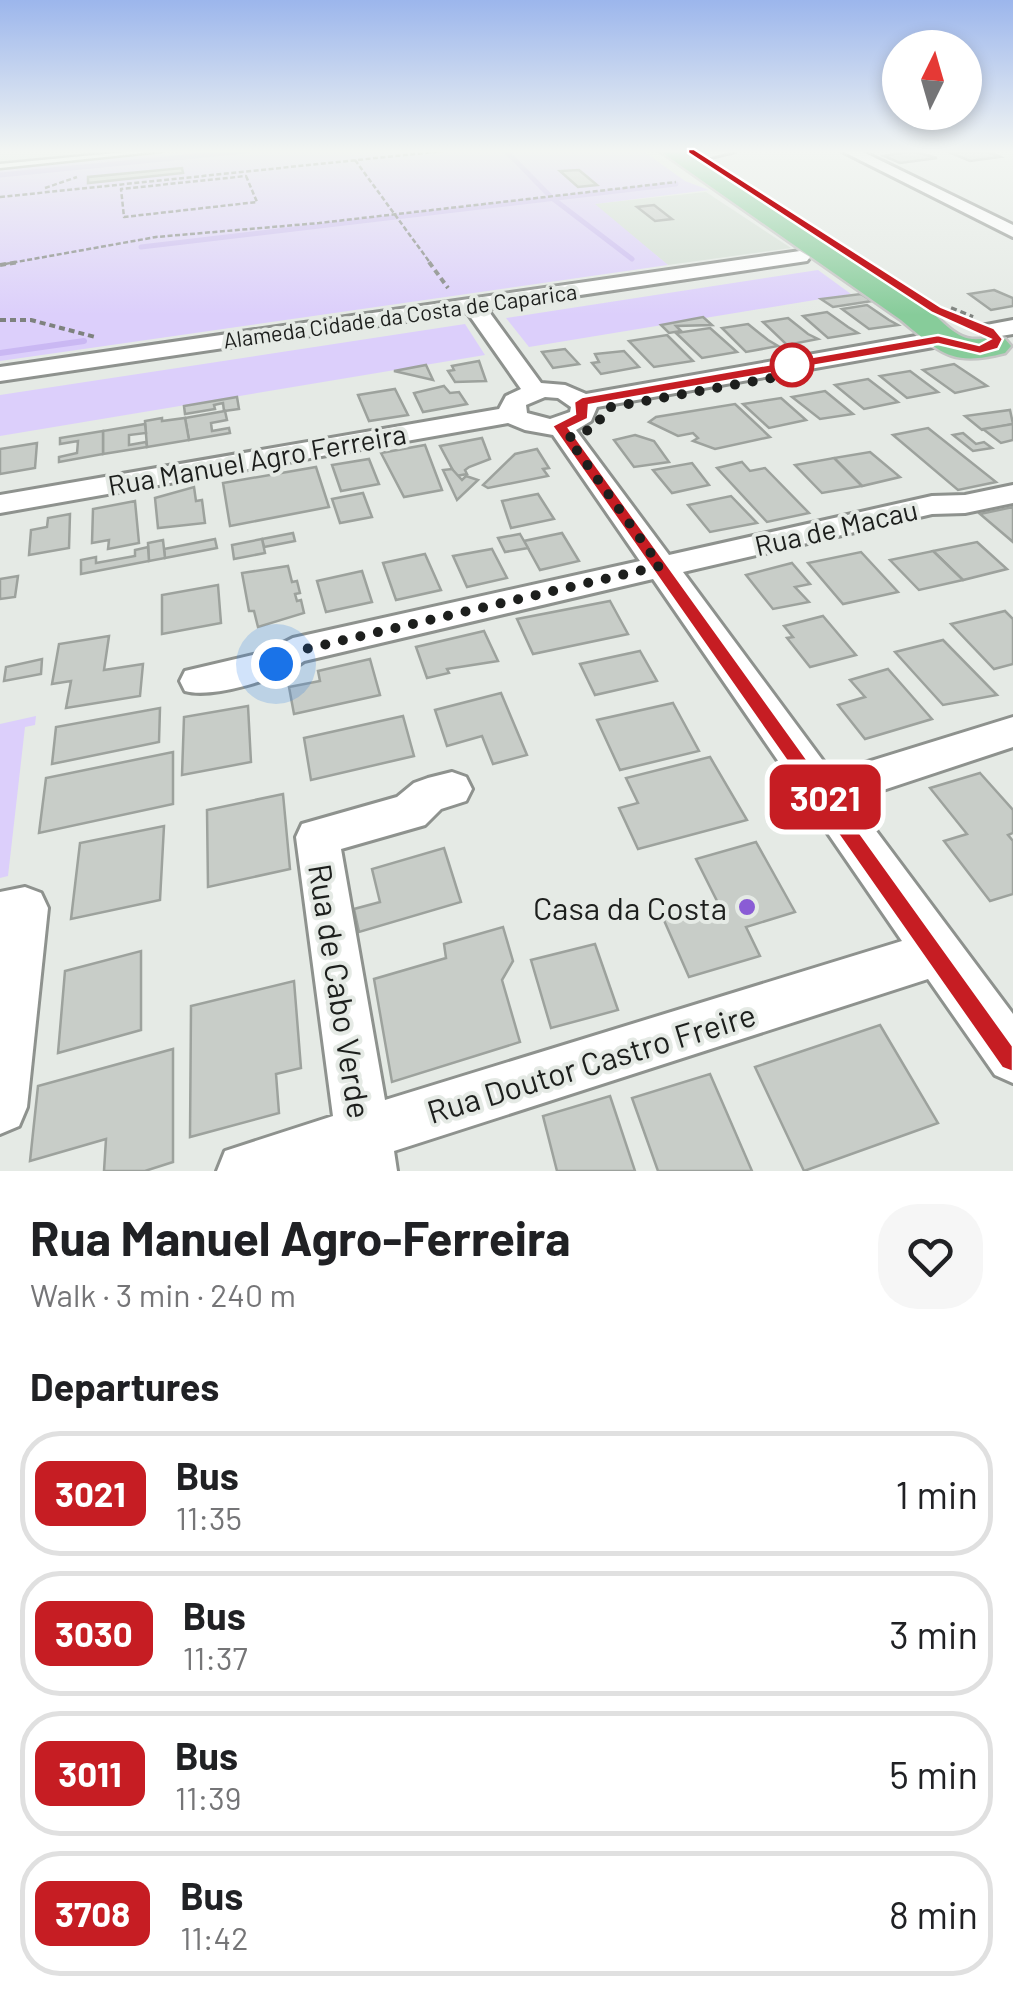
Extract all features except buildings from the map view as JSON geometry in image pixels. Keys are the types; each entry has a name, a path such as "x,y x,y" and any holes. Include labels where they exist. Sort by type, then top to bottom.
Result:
{"main road":[{"path":"753,206 913,314 979,342"},
{"path":"762,206 937,310 979,342"}],"street":[{"path":"960,206 1013,232"},
{"name":"Alameda Cidade da Costa de Caparica","path":"0,374 800,257"},
{"path":"467,306 535,391"},
{"path":"979,342 571,414 538,427 514,414 515,400 535,391 565,392 571,414 660,566 1013,1057"},
{"name":"Rua Manuel Agro Ferreira","path":"0,504 514,414"},
{"name":"Rua de Macau","path":"198,681 276,664 293,652 660,566 932,506 1013,494"},
{"path":"822,793 1013,732"},
{"name":"Rua de Cabo Verde","path":"366,1152 318,836 410,812 428,795 452,789"},
{"path":"0,1107 12,911"},
{"name":"Rua Doutor Castro Freire","path":"245,1171 366,1152 938,953"}],"path":[{"path":"123,206 124,218 227,206"},
{"path":"388,206 467,306"},
{"path":"0,266 156,237 398,219 488,206"},
{"path":"0,320 31,320 100,340"}],"shaded area":[{"path":"0,206 597,206 668,265 0,361"},
{"path":"595,206 727,206 791,248 668,265"},
{"path":"818,270 851,294 529,347 506,318"},
{"path":"465,324 485,355 0,436 0,395"},
{"path":"36,716 35,725 25,727 8,876 0,878 0,724"}],"waterway":[{"path":"141,247 492,206"},
{"path":"562,206 632,259"},
{"path":"0,353 84,341"}],"bus line":[{"name":"3021","path":"776,206 937,310 989,331 996,343 980,350 938,340 582,402 582,416 560,426 1013,1057"}],"place":[{"name":"Casa da Costa","path":"747,907"}],"route":[{"path":"276,664 293,652 660,566 568,438 596,427 606,408 799,373 792,365"}]}
